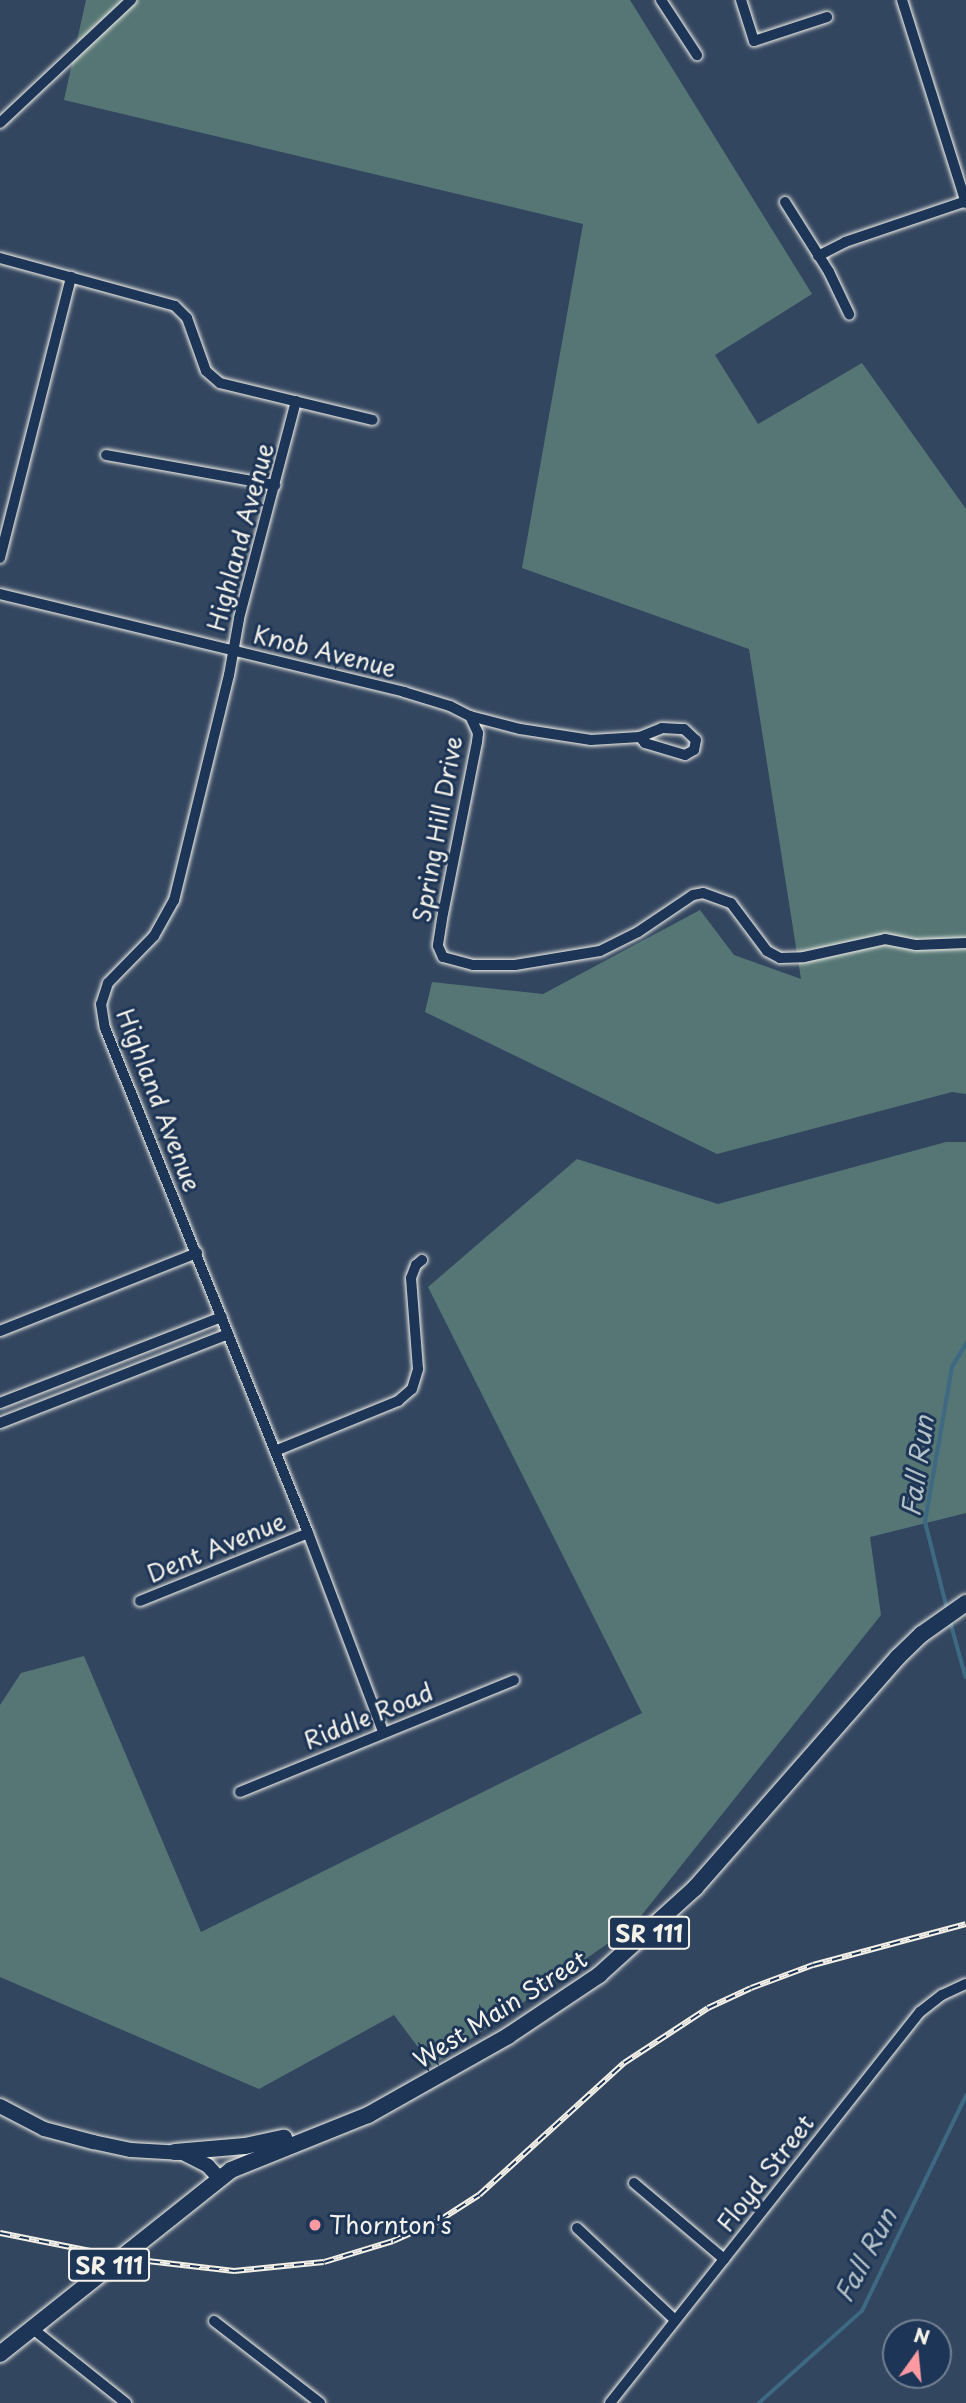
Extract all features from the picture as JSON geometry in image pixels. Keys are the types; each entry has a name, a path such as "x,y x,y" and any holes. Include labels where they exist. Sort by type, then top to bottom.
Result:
{"main road":[{"name":"West Main Street","path":"219,2178 254,2159 340,2128 416,2089 554,2008 609,1966 695,1888 880,1676 922,1634 966,1603"},
{"path":"0,2106 44,2129 131,2150 175,2152 244,2146 283,2138 303,2140"},
{"path":"175,2152 201,2161 219,2178"},
{"name":"SR 111","path":"0,2354 219,2178"}],"street":[{"path":"0,123 131,0"},
{"path":"662,0 698,55"},
{"path":"741,0 754,41 827,17"},
{"path":"818,256 845,242 966,202 902,0"},
{"path":"785,202 849,314"},
{"path":"0,258 175,306 187,318 209,377 220,383 373,419"},
{"path":"0,558 71,277"},
{"name":"Highland Avenue","path":"296,401 174,900 154,936 108,983 101,1004 106,1028 308,1532 383,1732"},
{"path":"106,455 275,485"},
{"name":"Knob Avenue","path":"0,594 426,698 470,716 566,738 640,737 662,728 684,729 696,740 694,750 685,755 645,743 640,737"},
{"name":"Spring Hill Drive","path":"470,716 478,733 478,742 443,913 439,951 443,957 487,966 573,958 600,951 626,939 693,895 703,893 731,903 767,951 780,958 817,955 857,943 885,939 915,945 966,943"},
{"path":"0,1331 197,1253"},
{"path":"275,1451 398,1401 412,1389 418,1369 411,1278 416,1265 422,1260"},
{"path":"0,1403 222,1317"},
{"path":"0,1423 228,1334"},
{"name":"Dent Avenue","path":"140,1601 308,1532"},
{"name":"Riddle Road","path":"240,1792 514,1680"},
{"name":"Floyd Street","path":"610,2403 857,2088 920,2012 942,1995 966,1983"},
{"path":"634,2183 724,2259"},
{"path":"578,2228 675,2320"},
{"path":"214,2321 320,2403"},
{"path":"33,2329 126,2403"}],"green space":[{"path":"86,0 630,0 812,294 715,355 758,424 862,363 966,509 966,1094 952,1092 717,1154 425,1012 432,982 543,994 700,910 734,955 801,979 749,649 522,568 583,224 64,100"},
{"path":"946,1142 966,1142 966,1513 870,1537 881,1615 633,1926 432,2066 394,2015 259,2089 0,1977 0,1705 21,1673 84,1656 201,1932 642,1713 428,1287 577,1159 718,1204"}],"waterway":[{"name":"Fall Run","path":"947,1609 925,1522 952,1367 966,1344"},
{"name":"Fall Run","path":"950,1620 966,1677"},
{"name":"Fall Run","path":"759,2403 862,2311 966,2096"}],"railway":[{"path":"0,2233 130,2259 234,2271 324,2262 393,2241 440,2220 479,2195 624,2063 708,2008 751,1988 813,1965 966,1924"}],"place":[{"name":"Thornton's","path":"315,2225"}]}
